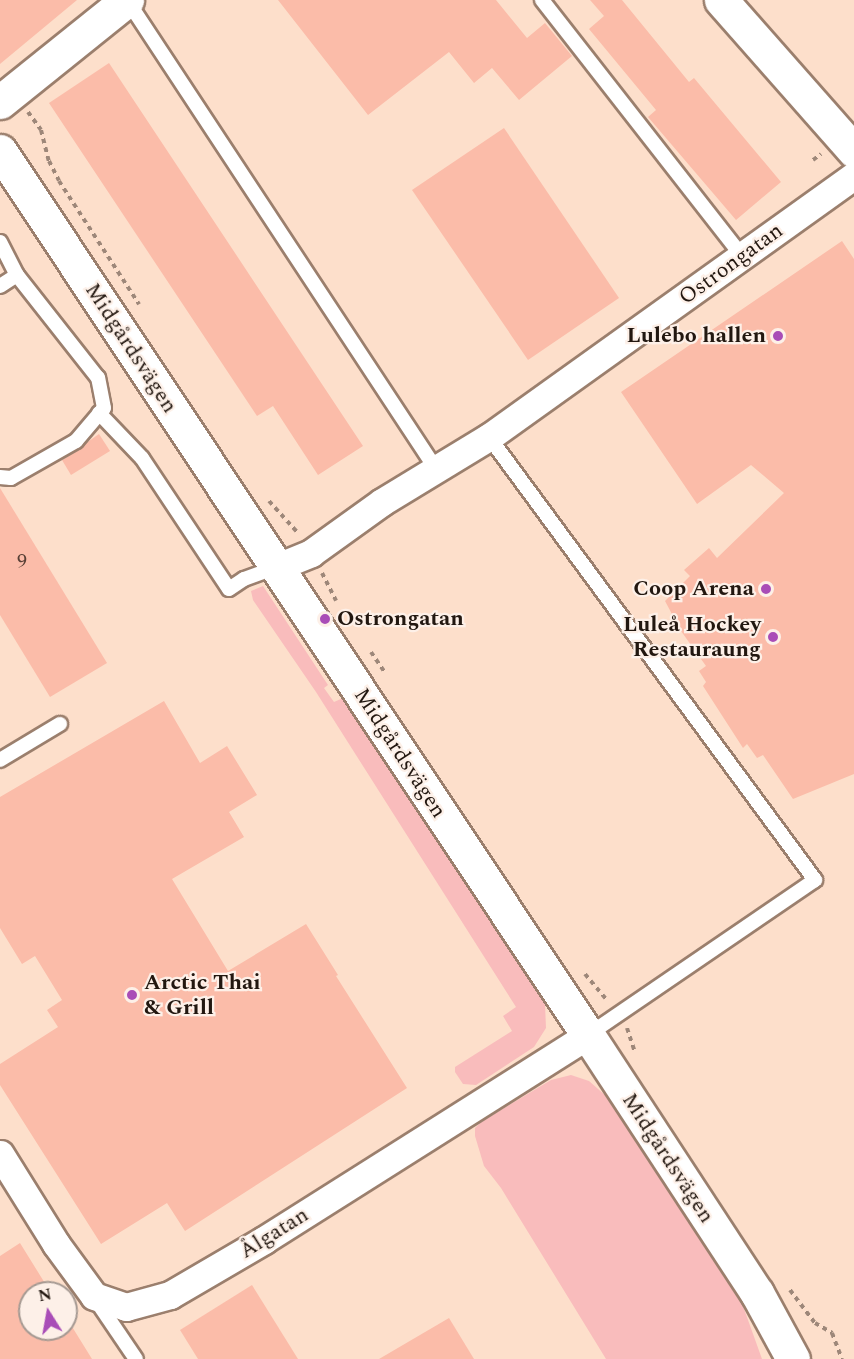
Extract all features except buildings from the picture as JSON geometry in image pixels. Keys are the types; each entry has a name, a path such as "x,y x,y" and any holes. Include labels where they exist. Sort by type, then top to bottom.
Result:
{"street":[{"path":"6,98 127,0"},
{"path":"721,0 854,151"},
{"name":"Midgårdsvägen","path":"0,151 588,1035 756,1293 793,1359"},
{"name":"Ostrongatan","path":"277,567 311,554 382,502 489,437 854,176"},
{"name":"Ålgatan","path":"94,1296 126,1307 170,1295 264,1240 588,1035"},
{"path":"0,1154 56,1244 94,1296"}],"lane":[{"path":"127,0 436,469"},
{"path":"542,0 742,256"},
{"path":"0,242 17,275 98,378 104,408 76,441 10,478 0,477"},
{"path":"0,286 17,275"},
{"path":"99,413 142,458 229,589 244,579 277,567"},
{"path":"489,437 815,880 588,1035"},
{"path":"0,760 60,724"},
{"path":"94,1296 136,1359"}],"path":[{"path":"6,98 41,130 49,161 58,181 142,309"},
{"path":"264,493 288,519 311,554 341,609"},
{"path":"367,647 387,677"},
{"path":"578,966 627,1028 639,1060"},
{"path":"785,1283 815,1323 832,1333 842,1359"}],"shaded area":[{"path":"263,586 328,685 324,688 334,702 345,699 545,1004 546,1028 534,1047 476,1085 463,1084 455,1072 455,1067 512,1031 503,1016 516,1007 316,692 253,600 251,591"},
{"path":"571,1075 589,1081 606,1096 743,1306 762,1359 606,1359 501,1188 484,1166 475,1136 475,1128 481,1122 551,1080"}],"place":[{"name":"Lulebo hallen","path":"778,336"},
{"name":"Coop Arena","path":"766,589"},
{"name":"Ostrongatan","path":"325,619"},
{"name":"Luleå Hockey Restauraung","path":"773,637"},
{"name":"Arctic Thai & Grill","path":"132,995"}]}
